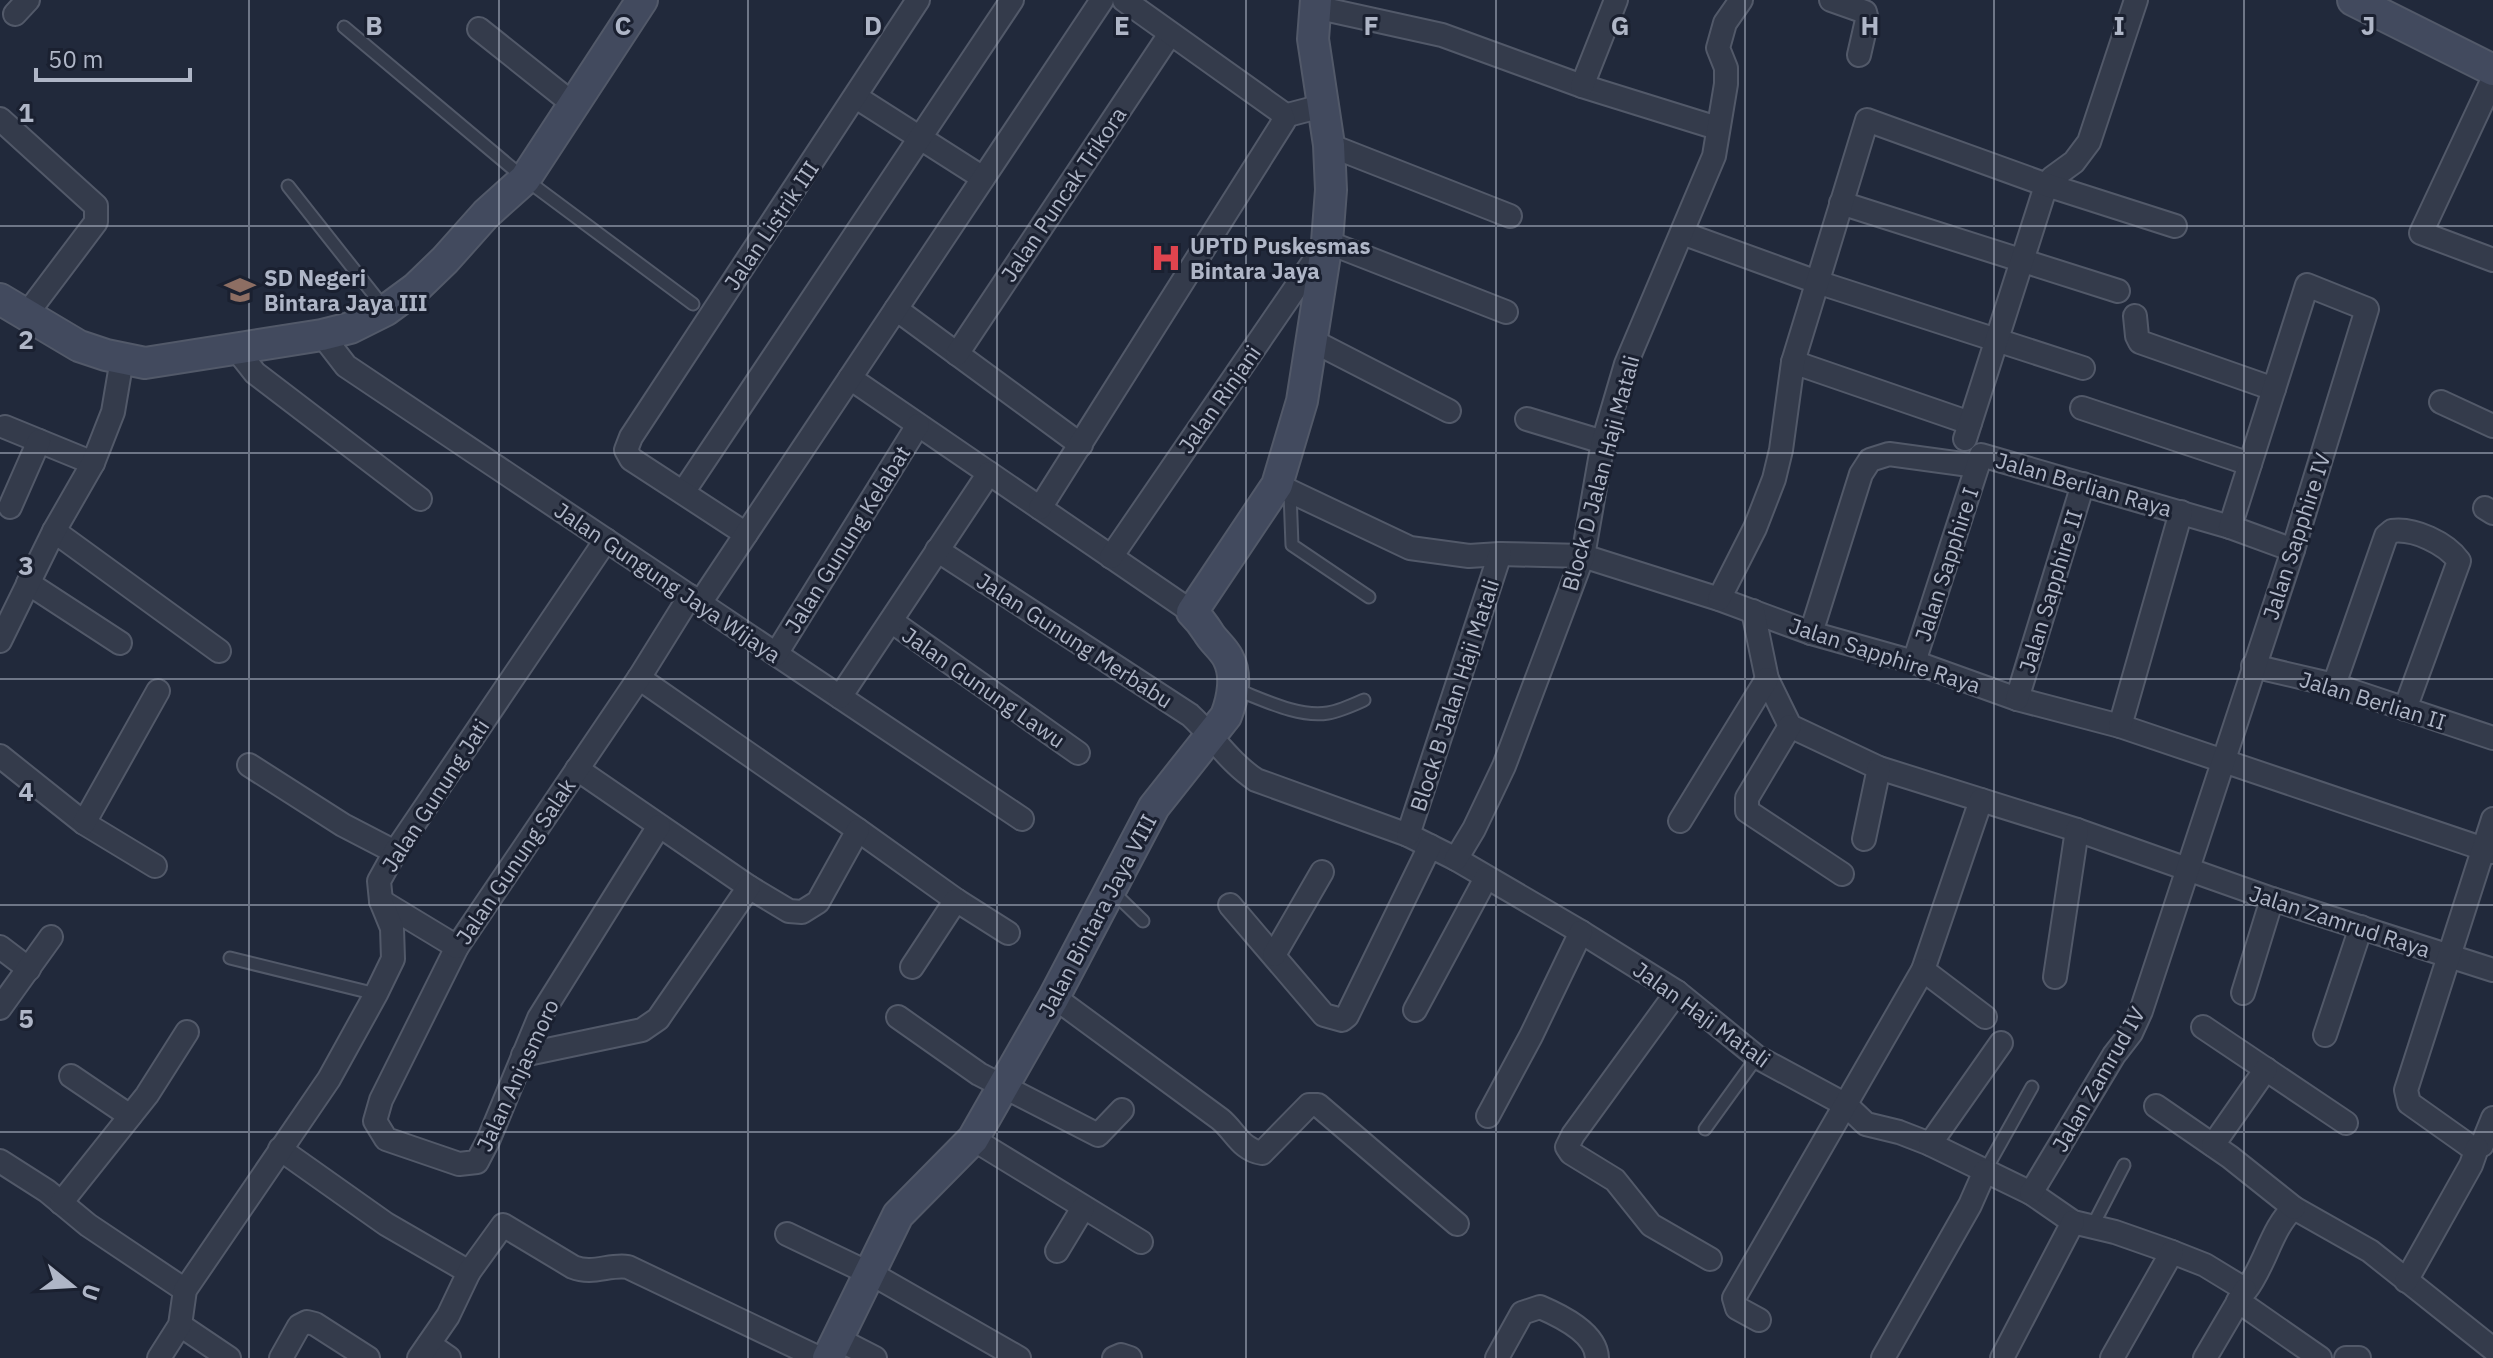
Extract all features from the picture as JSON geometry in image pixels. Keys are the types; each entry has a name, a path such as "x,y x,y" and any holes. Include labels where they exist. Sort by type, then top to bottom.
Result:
{"street":[{"path":"0,299 79,346 145,363 350,328 386,310 426,279 486,214 525,179 642,0"},
{"name":"Jalan Listrik III","path":"684,491 631,459 626,450 631,437 918,0"},
{"path":"746,534 684,491 1012,0"},
{"name":"Jalan Gunung Salak","path":"386,1139 375,1121 381,1100 457,947 639,678 746,534 1102,0"},
{"path":"1124,0 1284,116"},
{"path":"1582,86 1616,0"},
{"name":"Block D Jalan Haji Matali","path":"1456,859 1504,766 1583,556 1603,442 1639,330 1710,167 1726,84 1726,68 1718,48 1725,23 1741,0"},
{"path":"1831,0 1865,12 1867,20 1859,55"},
{"path":"1793,362 1967,431 2047,185 2074,162 2089,142 2136,0"},
{"path":"2353,0 2493,70"},
{"path":"1192,612 1284,489 1327,242 1331,190 1329,145 1313,39 1315,4 1442,35 1582,86 1717,128"},
{"path":"479,29 573,104"},
{"name":"Jalan Puncak Trikora","path":"957,354 1170,34"},
{"path":"2493,79 2421,233 2493,260"},
{"path":"856,97 983,178"},
{"path":"1284,116 1322,106"},
{"path":"1040,508 1283,125 1284,116"},
{"path":"0,119 96,206 98,215 96,222 26,315"},
{"path":"1719,599 1755,528 1774,479 1793,362 1867,120 2047,185 2175,226"},
{"path":"1329,145 1510,216"},
{"path":"1841,203 2118,291"},
{"path":"1682,233 1817,282 2083,368"},
{"path":"1327,242 1506,312"},
{"name":"Jalan Rinjani","path":"1111,557 1327,242"},
{"name":"Jalan Sapphire IV","path":"2223,763 2367,309 2307,285 2274,389"},
{"path":"896,309 1081,445"},
{"path":"2135,316 2140,342 2274,389 2230,527"},
{"name":"Jalan Gungung Jaya Wijaya","path":"322,335 346,366 1022,819"},
{"path":"1311,340 1449,411"},
{"path":"228,350 252,377 336,454"},
{"path":"0,641 54,531 93,463 113,412 122,359"},
{"path":"252,377 420,499"},
{"path":"850,378 1192,612 1204,623 1207,632 1228,657 1232,667 1233,689"},
{"path":"2441,402 2493,426"},
{"path":"2082,408 2250,464"},
{"path":"1527,419 1603,442"},
{"name":"Jalan Gunung Kelabat","path":"776,654 918,425"},
{"path":"5,427 93,463"},
{"path":"10,507 39,441"},
{"name":"Jalan Berlian Raya","path":"1811,633 1861,474 1870,460 1889,454 1977,466 1981,455 2181,512 2293,550"},
{"name":"Jalan Sapphire I","path":"1914,662 1977,466"},
{"path":"840,697 989,473"},
{"name":"Jalan Sapphire II","path":"2017,699 2083,484"},
{"name":"Jalan Sapphire Raya","path":"1284,489 1410,548 1469,556 1583,556 1719,599 1811,633 1914,662 2017,699 2120,726 2488,850"},
{"path":"2120,726 2181,512"},
{"path":"2334,685 2386,536 2399,530 2423,536 2453,552 2459,561 2405,709"},
{"path":"54,531 219,651"},
{"name":"Jalan Gunung Jati","path":"185,1290 329,1079 393,959 392,928 381,901 379,881 395,852 606,540"},
{"name":"Jalan Gunung Merbabu","path":"937,550 1190,715 1210,734"},
{"name":"Block B Jalan Haji Matali","path":"1408,835 1500,554"},
{"path":"28,583 120,643"},
{"path":"1753,611 1767,679 1790,726 1747,798 1747,811 1842,874"},
{"name":"Jalan Gunung Lawu","path":"891,621 1078,753"},
{"name":"Jalan Berlian II","path":"2253,666 2334,685 2493,738"},
{"path":"639,678 956,900 1008,933"},
{"path":"1680,821 1767,679"},
{"name":"Jalan Bintara Jaya VIII","path":"829,1352 871,1274 898,1215 973,1139 1054,997 1154,807 1226,716 1233,689"},
{"path":"84,823 158,691"},
{"name":"Jalan Zamrud Raya","path":"1790,726 1879,768 2077,830 2272,899 2493,970"},
{"name":"Jalan Haji Matali","path":"1210,734 1239,769 1256,780 1408,835 1456,859 1581,932 1677,992 1757,1057 1846,1105 1866,1124 1930,1144 2031,1193 2083,1225 2205,1265 2320,1358"},
{"path":"0,756 84,823 155,866"},
{"name":"Jalan Zamrud IV","path":"2031,1193 2114,1055 2131,1033 2141,1011 2223,763"},
{"path":"249,765 343,825 395,852"},
{"path":"1864,839 1879,768"},
{"path":"577,769 789,911 802,912 818,902 858,830"},
{"path":"1759,1320 1737,1308 1734,1298 1923,970 1981,800"},
{"path":"2477,1148 2471,1147 2409,1103 2406,1090 2447,956 2488,850 2493,819"},
{"name":"Jalan Anjasmoro","path":"386,1139 459,1164 477,1162 539,1018 659,826"},
{"path":"2055,977 2077,830"},
{"path":"1230,905 1324,1015 1336,1020 1347,1016 1430,846"},
{"path":"1274,955 1322,872"},
{"path":"1415,1010 1486,878"},
{"path":"523,1055 642,1030 658,1019 749,887"},
{"path":"2243,993 2272,899"},
{"path":"912,967 956,900"},
{"path":"381,901 457,947"},
{"path":"2325,1035 2361,927"},
{"path":"1488,1116 1581,932"},
{"path":"0,1008 51,937"},
{"path":"0,947 29,969"},
{"path":"1923,970 1985,1017"},
{"path":"1677,992 1567,1147 1571,1153 1615,1180 1651,1225 1710,1259"},
{"path":"1054,997 1220,1119 1243,1145 1254,1152 1262,1153 1271,1147 1309,1105 1318,1105 1457,1224"},
{"path":"898,1017 979,1074 1098,1135 1122,1110"},
{"path":"2203,1027 2346,1123"},
{"path":"61,1203 130,1116 187,1032"},
{"path":"1930,1144 2001,1043"},
{"path":"2213,1145 2266,1069"},
{"path":"71,1076 130,1116"},
{"path":"2156,1106 2213,1145 2294,1208 2370,1251 2493,1349"},
{"path":"2406,1281 2471,1165 2477,1148 2486,1140 2493,1118"},
{"path":"973,1139 1141,1242"},
{"path":"280,1149 386,1224 469,1272"},
{"path":"0,1161 185,1290 180,1325 159,1358"},
{"path":"1883,1358 1970,1205 1985,1171"},
{"path":"1057,1251 1083,1208"},
{"path":"2205,1358 2256,1276 2282,1220 2294,1208"},
{"path":"449,1358 424,1351 448,1316 469,1272 503,1225 573,1267 586,1271 612,1266 628,1267 829,1352 875,1358"},
{"path":"2002,1358 2083,1225"},
{"path":"787,1234 871,1274 1019,1358"},
{"path":"2112,1358 2172,1252"},
{"path":"1497,1358 1522,1313 1540,1307 1588,1336 1596,1345 1597,1358"},
{"path":"281,1358 299,1326 307,1322 368,1358"},
{"path":"180,1325 229,1358"},
{"path":"1114,1358 1121,1355 1130,1358"},
{"path":"2346,1358 2359,1358"}],"lane":[{"path":"344,27 525,179 693,304"},
{"path":"288,186 386,310"},
{"path":"1284,489 1292,545 1369,597"},
{"path":"1233,689 1315,713 1328,713 1364,700"},
{"path":"1111,890 1143,921"},
{"path":"230,958 376,994"},
{"path":"1705,1129 1757,1057"},
{"path":"1985,1171 2032,1087"},
{"path":"2083,1225 2124,1165"}],"place":[{"name":"UPTD Puskesmas Bintara Jaya","path":"1166,258"},
{"name":"SD Negeri Bintara Jaya III","path":"240,290"}]}
